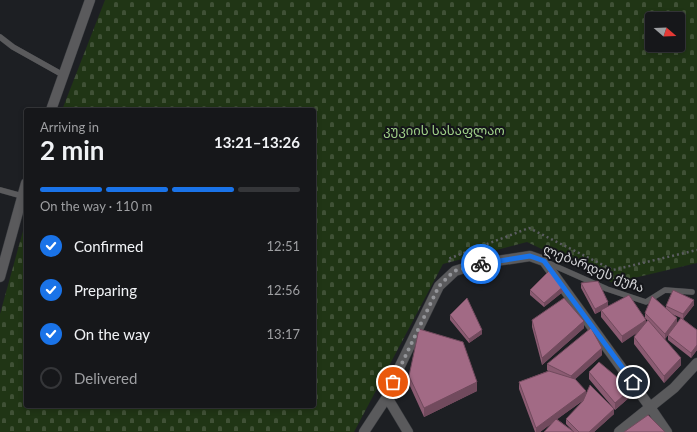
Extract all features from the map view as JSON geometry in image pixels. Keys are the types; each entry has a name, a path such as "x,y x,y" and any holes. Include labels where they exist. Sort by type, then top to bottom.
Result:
{"street":[{"path":"52,108 90,0"},
{"path":"0,277 24,190"},
{"name":"ლებარდეს ქუჩა","path":"364,432 387,397 399,368 439,286 454,271 477,264 530,256 544,261"},
{"path":"544,261 667,432"},
{"path":"619,432 674,388 697,363"},
{"path":"387,397 408,432"}],"lane":[{"path":"0,37 13,47 63,74"},
{"path":"0,190 22,196"},
{"name":"ლებარდეს ქუჩა","path":"544,261 608,289 646,302 665,290 692,292"}],"path":[{"path":"613,270 697,250"}],"green space":[{"name":"კუკიის სასაფლაო","path":"105,0 697,0 697,263 613,283 527,242 443,264 354,432 0,432 0,314 24,227 24,408 316,408 316,108 63,108"}],"building":[{"path":"552,268 564,286 544,303 530,290"},
{"path":"598,281 608,302 595,309 581,283"},
{"path":"673,290 694,300 683,314 666,306"},
{"path":"629,295 646,320 622,336 601,310"},
{"path":"652,296 677,318 665,334 645,313"},
{"path":"467,298 482,330 469,339 450,315"},
{"path":"564,298 584,321 542,358 532,320"},
{"path":"681,318 697,330 697,345 691,353 668,335"},
{"path":"648,320 681,358 664,376 634,337"},
{"path":"591,328 602,348 571,376 547,364"},
{"path":"419,329 463,342 477,382 424,408 409,376"},
{"path":"599,362 631,389 615,403 589,372"},
{"path":"549,371 575,379 586,391 536,428 519,382"},
{"path":"590,385 614,409 589,432 579,432 566,419 583,401"},
{"path":"648,415 665,432 624,432"},
{"path":"556,419 574,432 544,432"}],"way so far":[{"path":"393,382 439,286 454,271 481,264"}],"route":[{"path":"481,264 530,256 544,261 633,382"}]}
